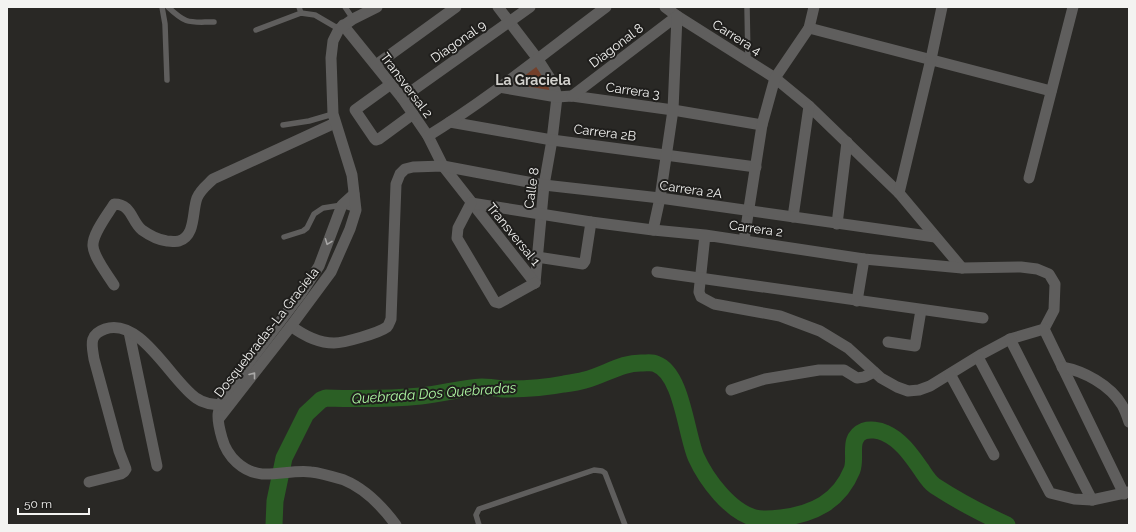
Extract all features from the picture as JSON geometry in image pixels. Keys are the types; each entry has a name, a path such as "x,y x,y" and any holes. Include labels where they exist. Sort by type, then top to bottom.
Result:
{"street":[{"path":"345,25 377,7"},
{"path":"376,65 456,7"},
{"path":"498,7 537,58 553,83 557,97"},
{"name":"Diagonal 9","path":"402,98 530,7"},
{"path":"428,136 499,87 606,7"},
{"path":"744,240 762,125 775,78 809,28 814,7"},
{"path":"898,193 931,59 942,7"},
{"path":"1030,178 1073,7"},
{"path":"653,230 660,198 673,110 673,11"},
{"name":"Carrera 4","path":"673,11 775,78 809,106 898,193 962,268"},
{"name":"Diagonal 8","path":"572,96 673,11"},
{"name":"Dosquebradas-La Graciela","path":"224,405 291,326 331,272 350,229 356,210 352,175 334,118 331,58 333,41 345,25"},
{"name":"Transversal 2","path":"345,25 402,98 428,136 443,166 471,203"},
{"path":"809,28 1051,91"},
{"path":"391,84 355,110 374,138 376,140 379,139 413,114"},
{"name":"Carrera 3","path":"499,87 557,97 572,96 673,110 762,125"},
{"name":"Calle 8","path":"535,283 544,185 552,140 557,97"},
{"path":"793,217 809,106"},
{"path":"114,285 95,254 93,245 95,236 114,204 121,204 127,208 141,229 159,240 179,241 188,235 191,228 197,198 205,186 213,179 334,118"},
{"name":"Carrera 2B","path":"450,122 552,140 756,167"},
{"path":"837,224 847,142"},
{"name":"Carrera 2A","path":"291,326 301,333 317,340 334,343 372,333 388,326 391,319 396,184 400,174 405,169 413,167 443,166 544,185 660,198 935,237"},
{"name":"Dosquebradas-La Graciela","path":"354,194 342,205 318,266 297,300 227,392 224,405 218,419 223,444 235,461 246,470 262,474 311,472 343,480 364,491 381,506 396,525"},
{"path":"471,203 458,228 457,238 495,302 499,303 535,283"},
{"name":"Carrera 2","path":"471,203 591,222 744,240 864,259 962,268 1021,267 1037,269 1049,274 1055,284 1054,310 1044,329"},
{"name":"Transversal 1","path":"471,203 535,283"},
{"path":"537,257 583,264 585,261 591,222"},
{"path":"706,235 699,292 702,297 714,304 780,316 820,331 848,348 874,372 897,387 908,391 919,390 930,386 978,357 1010,339 1044,329 1126,493 1092,500 1074,499 1050,493 978,357"},
{"path":"857,301 864,259"},
{"path":"657,272 983,318"},
{"path":"888,342 913,347 915,346 921,310"},
{"path":"89,482 121,474 126,469 119,451 94,359 92,338 95,334 110,327 123,328 144,342 196,399 202,402 224,405"},
{"path":"129,332 157,466"},
{"path":"1010,339 1092,500"},
{"path":"1062,367 1076,370 1100,383 1114,394 1121,403 1129,422"},
{"path":"731,390 765,379 819,370 844,370 857,378 864,377 874,372"},
{"path":"950,374 994,455"}],"lane":[{"path":"162,7 165,24 167,80"},
{"path":"168,7 178,16 189,22 214,22"},
{"path":"256,30 300,10 345,25 345,7"},
{"path":"748,7 748,60"},
{"path":"283,125 309,120 334,118"},
{"path":"284,237 307,228 318,211 323,208 342,205 356,210"},
{"path":"479,525 476,515 479,509 598,470 604,473 625,525"}],"shaded area":[{"path":"537,58 557,97 499,87"}],"waterway":[{"name":"Quebrada Dos Quebradas","path":"274,525 275,501 284,458 306,414 321,400 326,398 409,397 482,387 503,389 541,387 582,381 635,363 656,364 665,370 672,379 682,405 692,447 700,466 720,494 746,515 761,519 781,518 804,513 824,504 832,498 847,481 852,470 854,443 856,438 864,431 872,430 885,433 901,444 935,486 971,507 1007,525"}],"district":[{"name":"La Graciela","path":"533,80"}]}
